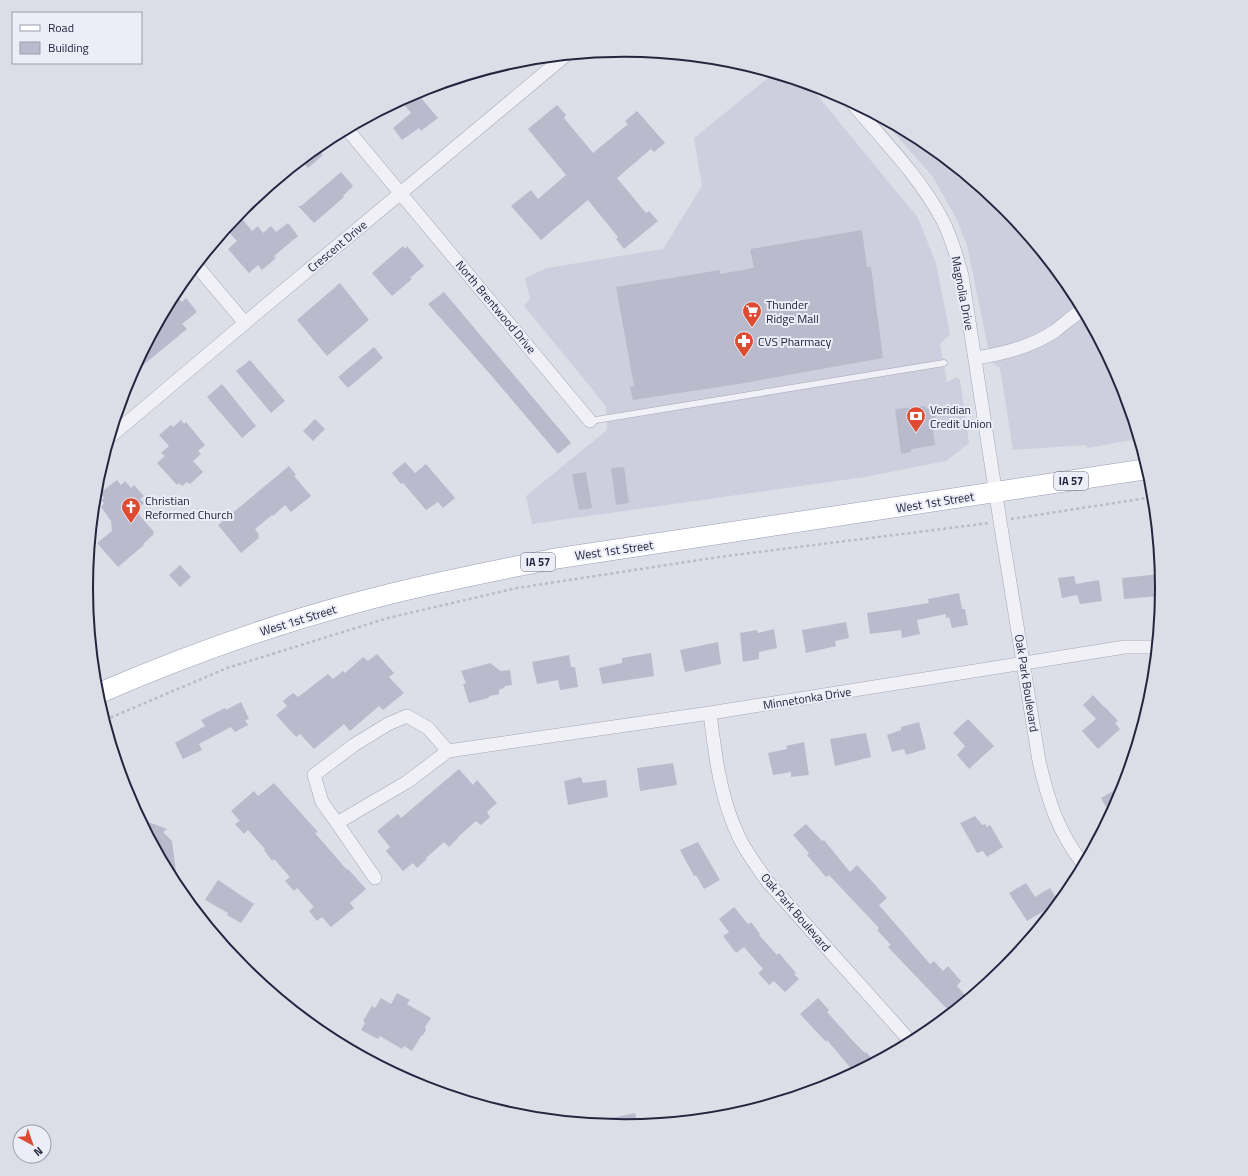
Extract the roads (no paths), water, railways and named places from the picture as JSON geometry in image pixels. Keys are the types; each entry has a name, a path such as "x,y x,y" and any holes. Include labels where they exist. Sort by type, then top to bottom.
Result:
{"main road":[{"name":"West 1st Street","path":"103,692 236,639 349,604 470,576 553,559 1142,470"}],"street":[{"name":"Crescent Drive","path":"117,431 401,194 553,62"},
{"name":"Magnolia Drive","path":"860,112 914,176 932,202 953,245 962,276 995,492"},
{"name":"North Brentwood Drive","path":"350,133 590,421"},
{"path":"199,270 245,323"},
{"path":"975,358 997,355 1040,340 1078,313"},
{"name":"Oak Park Boulevard","path":"995,492 1039,761 1045,788 1053,813 1064,835 1081,859"},
{"name":"Minnetonka Drive","path":"452,750 710,713 1125,647 1151,647"},
{"name":"Oak Park Boulevard","path":"710,713 716,761 728,809 738,836 767,881 907,1037"},
{"path":"337,823 407,782 452,750 428,728 407,716 388,724 354,745 314,775 322,802 376,878"}],"lane":[{"path":"590,421 944,363"}],"place":[{"name":"Thunder Ridge Mall","path":"752,328"},
{"name":"CVS Pharmacy","path":"744,358"},
{"name":"Veridian Credit Union","path":"916,433"},
{"name":"Christian Reformed Church","path":"131,524"}]}
